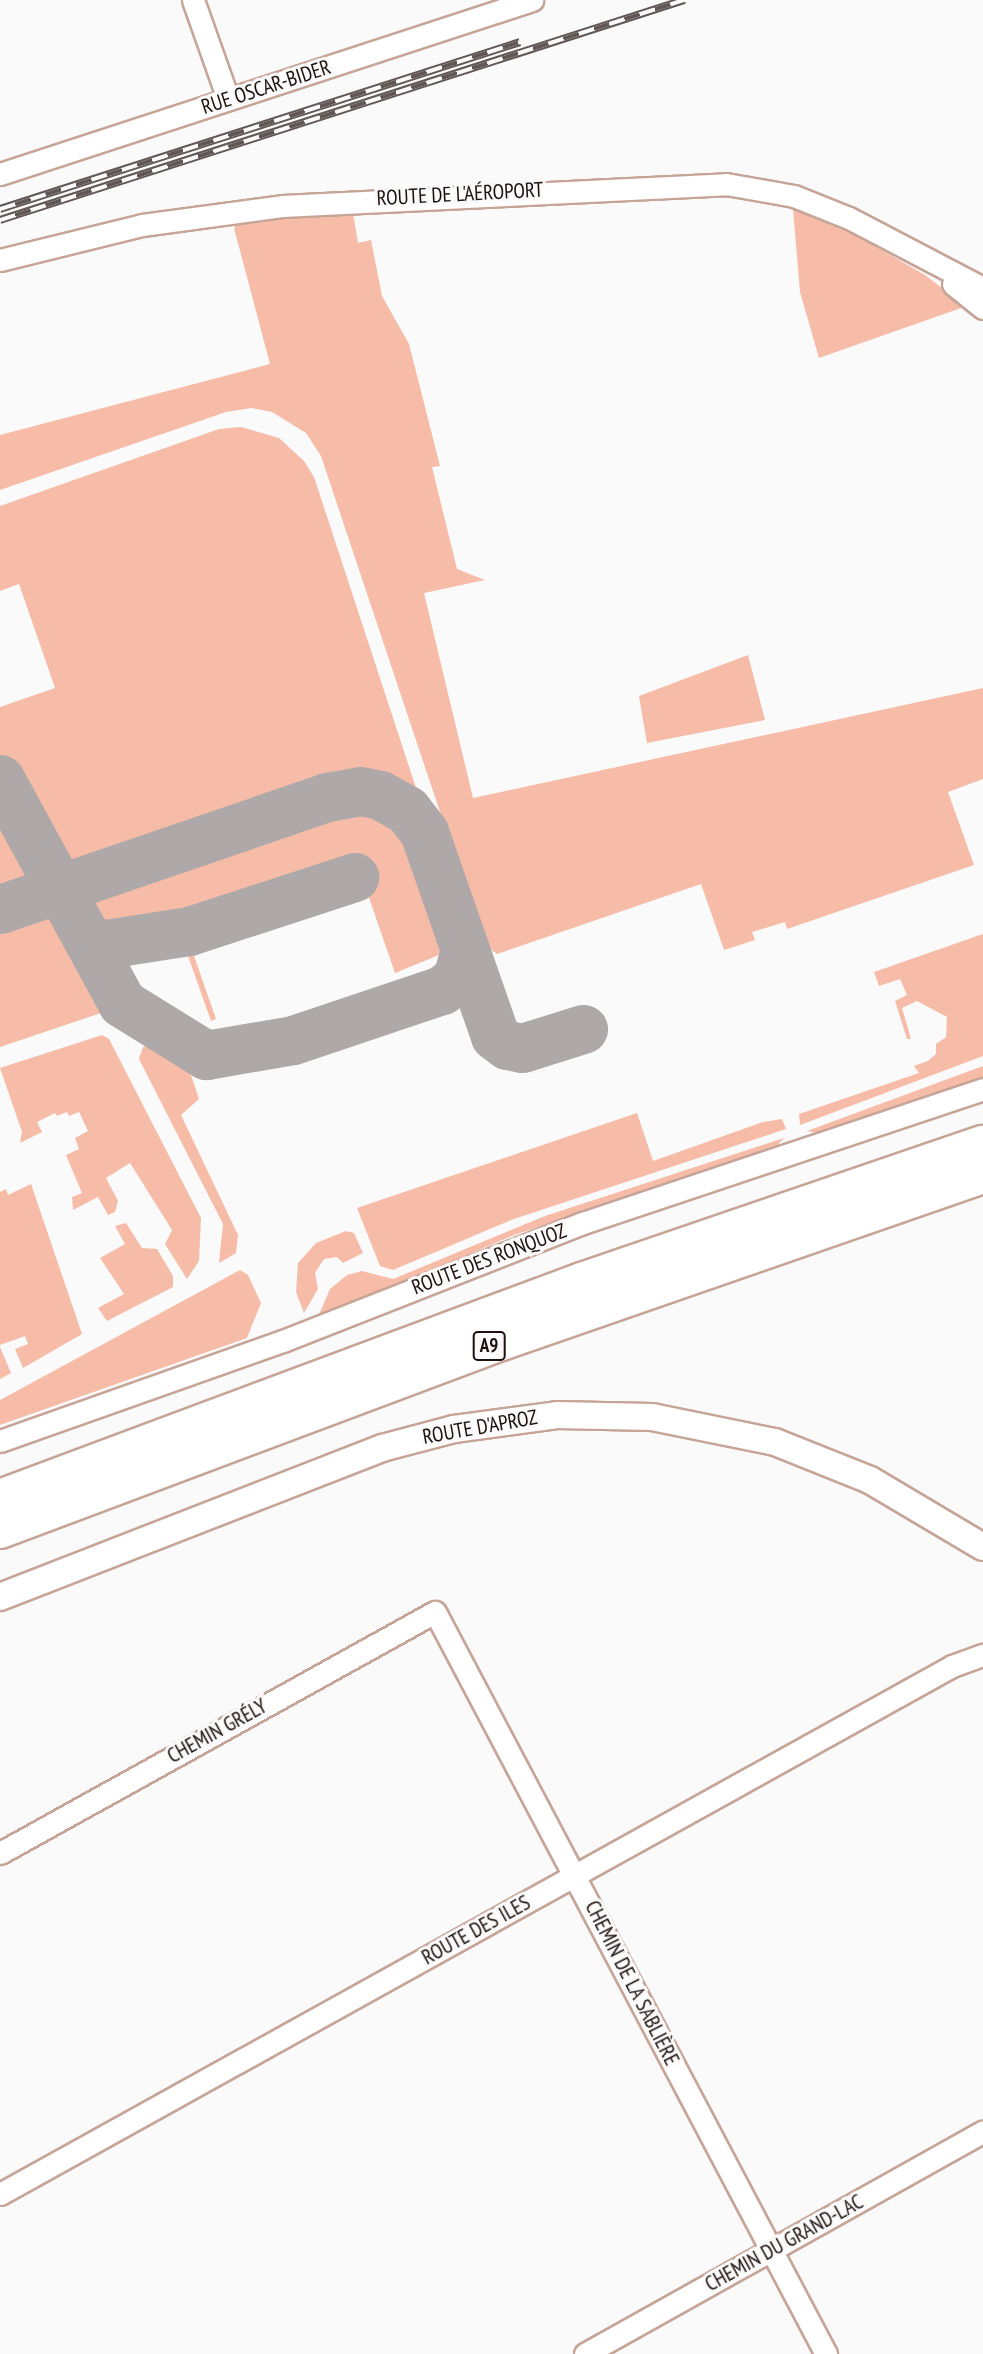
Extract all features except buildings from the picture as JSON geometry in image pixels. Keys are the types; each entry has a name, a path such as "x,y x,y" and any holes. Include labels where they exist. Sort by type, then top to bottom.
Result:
{"highway":[{"path":"881,1179 983,1134"},
{"name":"A9","path":"0,1499 271,1395 983,1145"},
{"name":"A9","path":"0,1529 513,1337 983,1174"}],"street":[{"path":"192,0 228,100"},
{"name":"RUE OSCAR-BIDER","path":"0,174 532,0"},
{"name":"ROUTE DE L'AÉROPORT","path":"0,260 142,225 282,206 726,184 794,196 983,288"},
{"name":"ROUTE DE L'AÉROPORT","path":"913,252 983,308"},
{"name":"ROUTE DES RONQUOZ","path":"0,1441 283,1341 583,1223 983,1088"},
{"name":"ROUTE D'APROZ","path":"0,1597 382,1448 454,1429 532,1416 652,1417 750,1435 850,1471 973,1541 983,1553"},
{"name":"CHEMIN GRÉLY","path":"0,1853 435,1612"},
{"name":"CHEMIN DE LA SABLIÈRE","path":"435,1612 576,1874 826,2354"},
{"name":"ROUTE DES ILES","path":"952,1666 983,1642"},
{"name":"ROUTE DES ILES","path":"0,2194 952,1666 983,1654"},
{"name":"CHEMIN DU GRAND-LAC","path":"586,2354 983,2132"}],"shaded area":[{"path":"352,207 358,243 371,240 382,296 409,344 440,466 432,467 457,569 485,580 424,593 473,798 983,688 983,779 948,792 974,865 787,929 785,922 752,932 755,940 724,950 701,884 497,954 489,948 442,818 321,456 306,433 272,412 251,408 226,412 0,490 0,435 270,364 234,228 237,222"},
{"path":"793,209 859,237 925,275 955,298 961,308 819,358 800,292"},
{"path":"241,427 279,438 304,461 314,477 417,791 390,776 356,773 61,874 0,760 0,707 55,688 19,584 0,591 0,506 219,429"},
{"path":"748,655 765,720 647,743 639,696"},
{"path":"0,792 43,871 42,880 0,894"},
{"path":"336,809 372,812 404,837 444,953 395,973 357,863 175,925 108,936 93,934 77,902 79,896"},
{"path":"56,904 117,1013 107,1011 0,1047 0,923"},
{"path":"983,934 983,1056 800,1125 799,1114 919,1073 914,1066 928,1061 936,1054 936,1044 946,1037 947,1017 917,1001 902,1008 911,1039 907,1039 895,1001 907,995 900,979 879,986 874,972"},
{"path":"193,953 216,1019 211,1021 188,956"},
{"path":"102,1035 109,1039 201,1218 199,1261 187,1279 165,1244 172,1230 130,1163 106,1178 118,1201 115,1212 108,1215 98,1197 73,1210 72,1197 82,1193 66,1155 79,1149 75,1138 88,1131 79,1112 69,1116 67,1112 57,1116 55,1113 37,1122 42,1132 20,1143 22,1132 0,1068"},
{"path":"156,1042 176,1052 188,1066 199,1099 181,1115 238,1235 236,1253 219,1263 223,1224 139,1059 143,1047"},
{"path":"983,1066 983,1077 963,1086 821,1134 807,1131"},
{"path":"637,1113 653,1161 763,1122 782,1119 786,1129 511,1220 393,1270 380,1266 357,1208"},
{"path":"784,1138 773,1150 514,1235 317,1319 330,1289 347,1275 362,1271 393,1279 545,1216"},
{"path":"31,1184 82,1334 23,1368 15,1349 28,1344 25,1336 0,1345 0,1192 6,1189 8,1195"},
{"path":"126,1223 142,1248 157,1249 173,1276 173,1287 107,1321 98,1308 124,1294 100,1258 125,1244 115,1226"},
{"path":"346,1231 354,1233 363,1253 343,1263 337,1257 324,1259 315,1273 318,1289 304,1313 296,1292 298,1263 316,1243"},
{"path":"240,1270 248,1275 261,1303 247,1338 0,1425 0,1400"},
{"path":"0,1347 11,1373 0,1379"}],"taxiway":[{"path":"0,779 122,1003 206,1055 293,1040 442,990 457,978 465,950"},
{"path":"0,909 327,797 360,791 380,795 407,810 424,832 495,1036 507,1045 522,1048 583,1029"},
{"path":"86,936 99,945 189,931 354,877"}],"railway":[{"path":"0,220 684,0"},
{"path":"0,209 520,42"}]}
